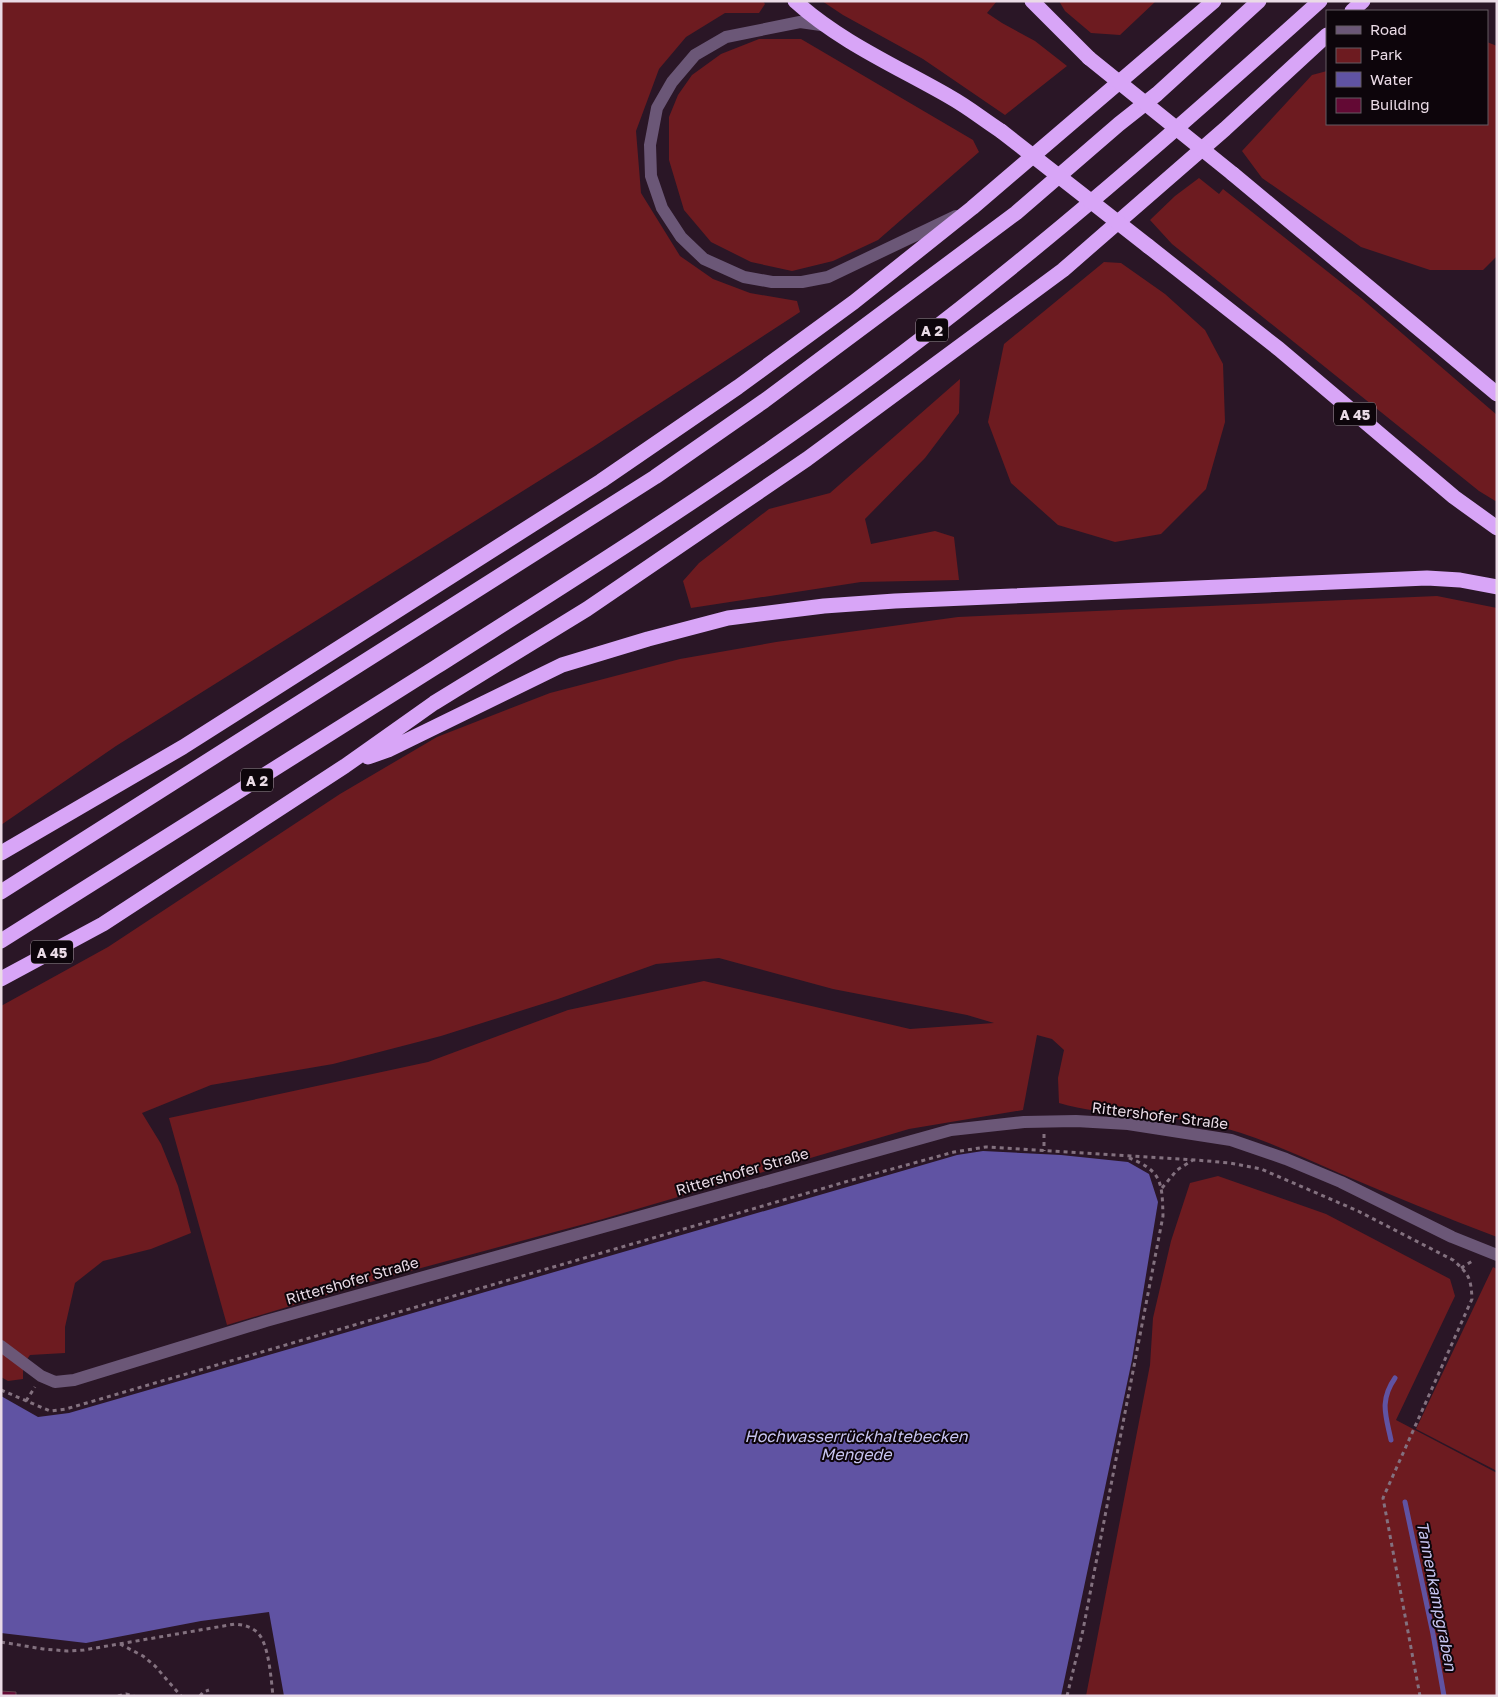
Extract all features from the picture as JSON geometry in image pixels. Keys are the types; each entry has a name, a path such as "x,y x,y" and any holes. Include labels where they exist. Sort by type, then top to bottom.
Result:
{"highway":[{"path":"795,1 808,13 828,26"},
{"path":"1032,1 1089,58 1233,174 1497,394"},
{"path":"1134,71 1198,1"},
{"path":"1,853 183,747 600,481 762,370 854,302 972,208 1214,1"},
{"path":"1,892 655,477 764,401 1016,213 1119,124 1157,94 1259,1"},
{"name":"A 2","path":"1,941 505,623 792,434 918,340 1044,241 1190,118 1320,1"},
{"path":"1353,10 1363,1"},
{"name":"A 45","path":"828,26 851,42 952,98 1001,131 1279,349 1454,497 1497,528"},
{"path":"345,766 434,703 587,609 798,464 1055,275 1225,129 1326,36"},
{"path":"345,766 388,750 562,665 648,639 728,618 824,606 895,600 1427,578 1460,580 1497,587"},
{"name":"A 45","path":"1,979 103,924 345,766"}],"street":[{"path":"828,26 800,22 726,37 695,55 672,82 657,108 650,145 651,176 662,208 680,237 704,258 744,277 772,282 802,282 828,277 972,208"},
{"name":"Rittershofer Straße","path":"1,1346 41,1376 55,1382 74,1380 276,1318 951,1130 1024,1122 1076,1121 1128,1124 1231,1140 1286,1159 1341,1182 1452,1237 1497,1255"}],"path":[{"path":"1,1390 50,1411 66,1409 842,1182 954,1152 986,1147 1194,1160 1230,1163 1261,1169 1358,1211 1453,1260 1471,1282 1472,1299 1384,1498 1420,1696"},
{"path":"1067,1696 1083,1630 1163,1216 1162,1188 1154,1172 1144,1164 1124,1156"},
{"path":"1162,1188 1178,1170 1194,1160"},
{"path":"1,1642 67,1652 235,1624 248,1626 258,1632 266,1648 273,1696"},
{"path":"120,1644 143,1656 155,1666 181,1696"},
{"path":"200,1696 203,1692 209,1690"},
{"path":"118,1696 126,1694 134,1696"}],"green space":[{"path":"1,1 763,1 765,4 759,13 725,13 686,37 659,69 636,131 641,193 680,256 713,279 750,293 797,301 800,312 593,447 116,746 1,825"},
{"path":"822,1 997,1 987,13 1035,41 1067,66 1005,115 923,59 843,15"},
{"path":"1059,1 1156,1 1120,35 1091,33 1065,11"},
{"path":"759,39 801,39 973,140 979,152 878,240 833,261 792,271 751,262 711,242 684,210 669,160 669,117 678,95 692,75 721,54"},
{"path":"1488,42 1497,46 1497,256 1483,270 1430,270 1361,247 1262,178 1242,151 1312,75 1326,71 1326,125 1488,125"},
{"path":"1199,178 1219,194 1223,189 1361,298 1497,415 1497,502 1479,491 1172,244 1150,220 1175,196"},
{"path":"1104,262 1121,263 1165,294 1205,330 1223,364 1225,422 1206,489 1161,534 1115,542 1058,525 1011,483 988,422 1004,344"},
{"path":"960,379 959,413 925,458 865,519 871,544 935,531 954,537 959,580 861,582 691,608 683,581 699,563 769,509 830,493"},
{"path":"1437,596 1497,608 1497,1237 1242,1133 1208,1124 1171,1118 1096,1111 1059,1103 1058,1078 1064,1050 1052,1039 1037,1035 1023,1110 909,1129 603,1219 384,1278 227,1325 169,1118 428,1062 568,1010 704,981 910,1029 994,1023 967,1015 833,989 719,958 656,964 558,999 441,1036 333,1064 211,1085 142,1113 161,1144 178,1186 191,1233 151,1249 103,1261 75,1283 65,1327 65,1353 30,1355 23,1365 23,1379 8,1381 1,1377 1,1006 108,947 340,794 437,737 550,693 680,659 776,642 958,617"},
{"path":"1218,1176 1326,1214 1450,1279 1455,1296 1396,1420 1497,1473 1497,1696 1086,1696 1150,1365 1153,1318 1171,1241 1190,1183"},
{"path":"1493,1267 1497,1269 1497,1471 1416,1429"}],"water":[{"name":"Hochwasserrückhaltebecken Mengede","path":"983,1151 1061,1155 1128,1162 1149,1174 1158,1202 1132,1360 1061,1696 284,1696 269,1612 201,1621 86,1643 1,1633 1,1396 38,1417 69,1413 957,1155"}],"building":[{"path":"1,1691 16,1692 16,1696 1,1696"}],"waterway":[{"name":"Tannenkampgraben","path":"1391,1440 1385,1401 1395,1378"},
{"name":"Tannenkampgraben","path":"1405,1502 1444,1696"}]}
